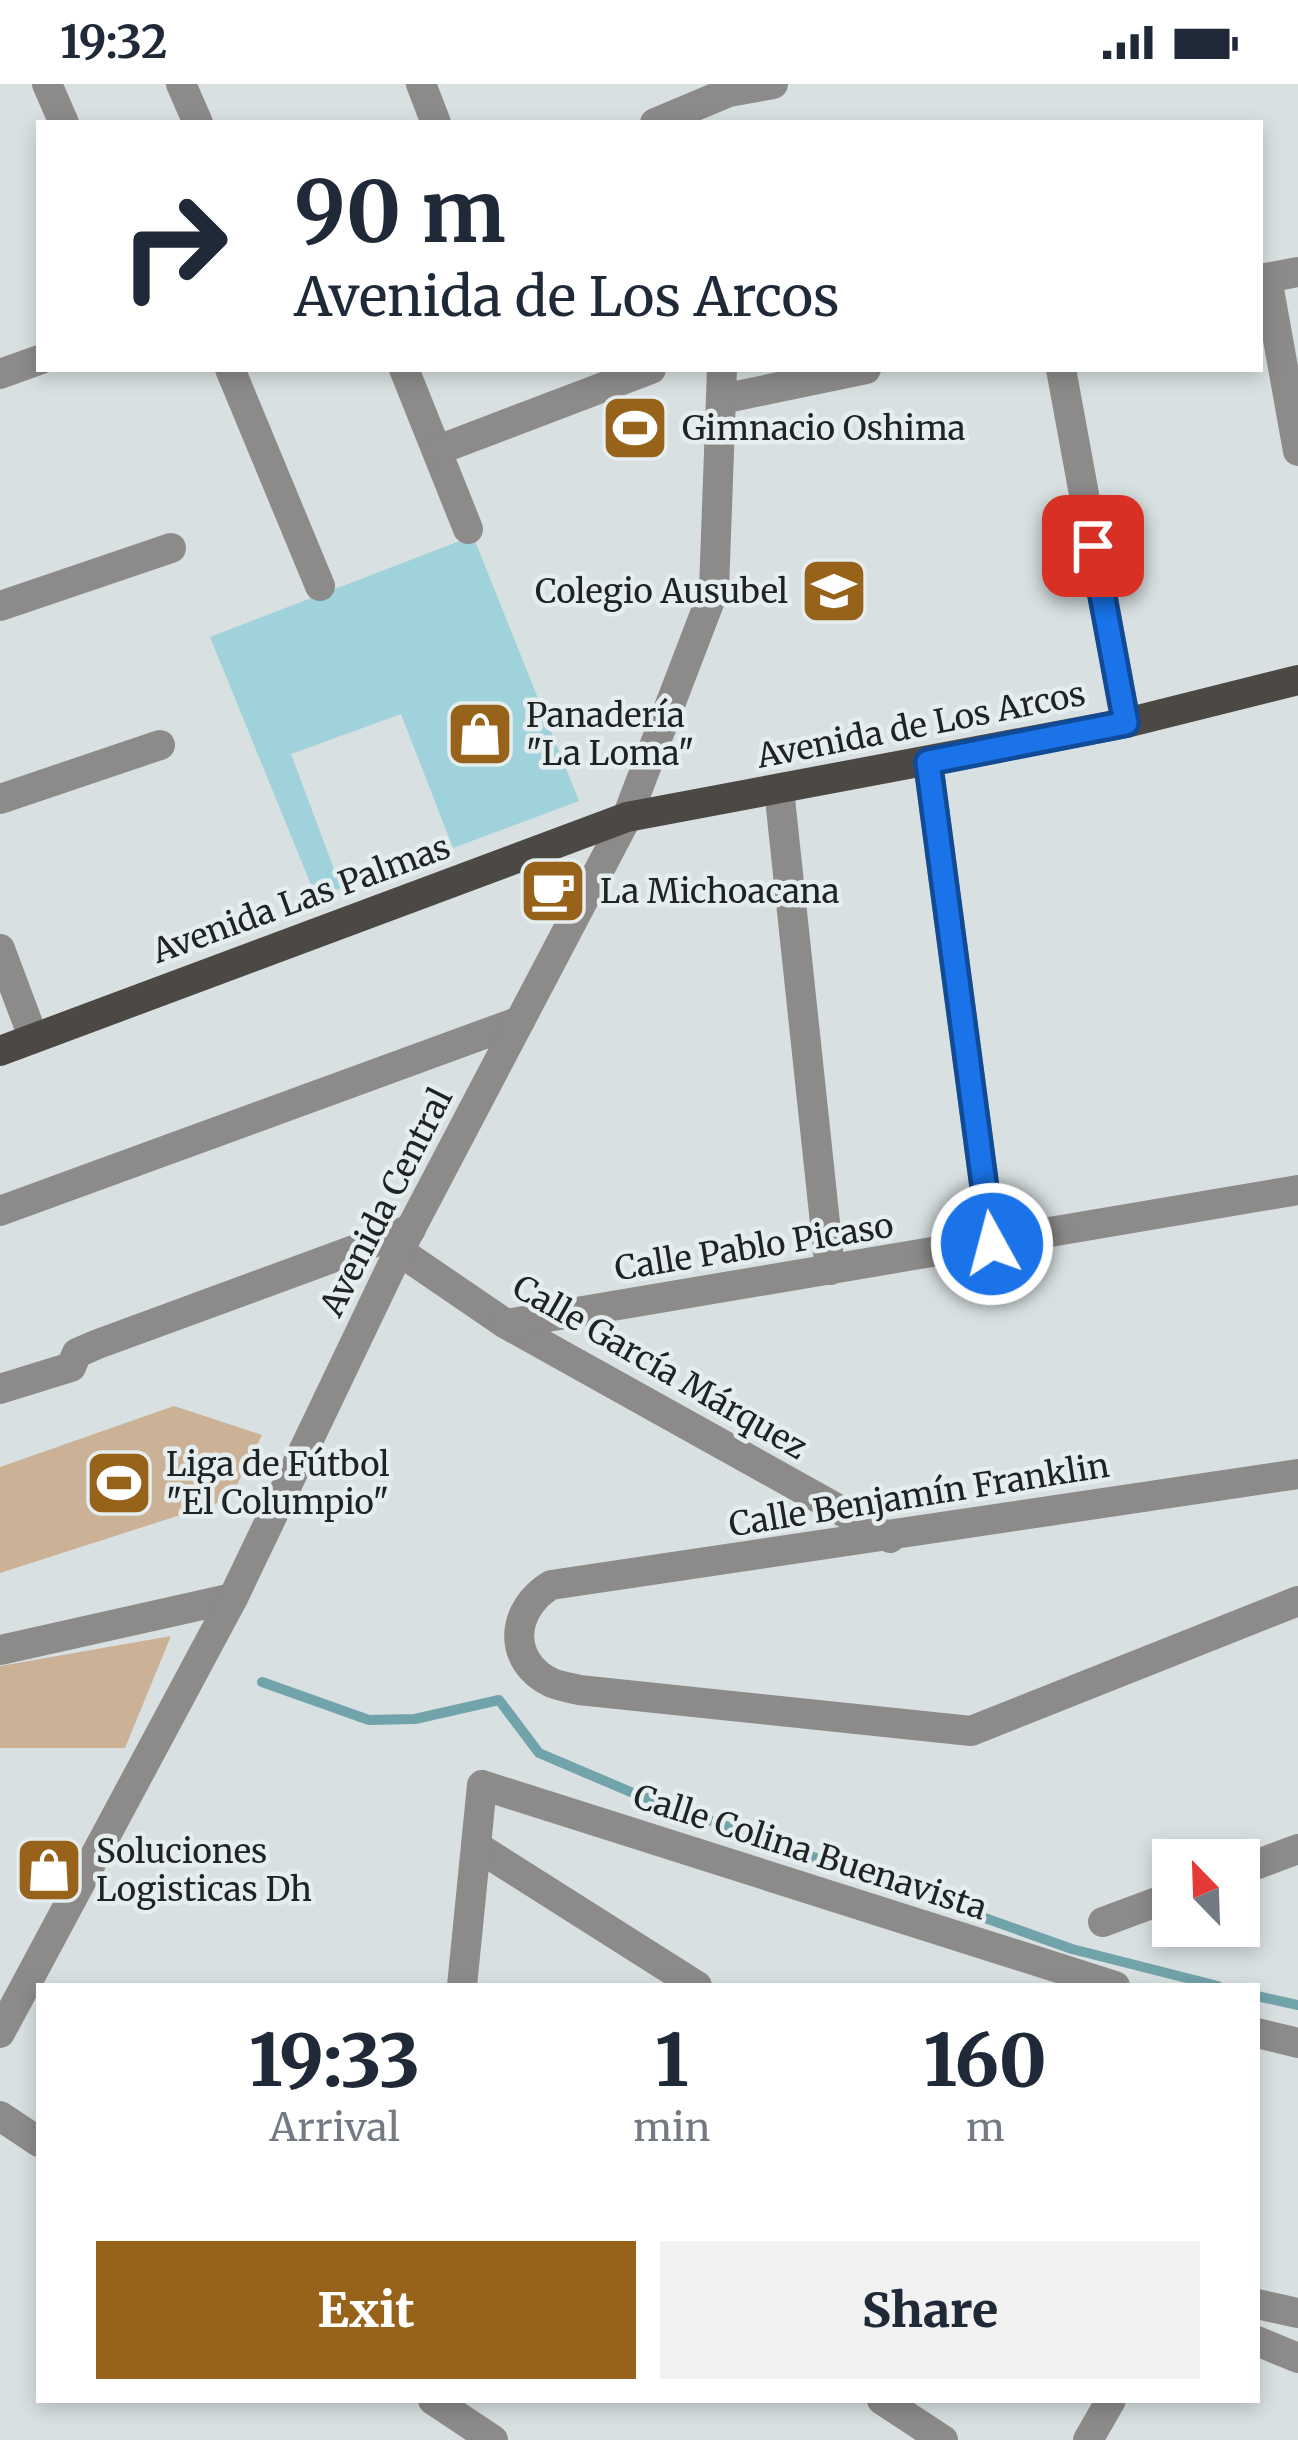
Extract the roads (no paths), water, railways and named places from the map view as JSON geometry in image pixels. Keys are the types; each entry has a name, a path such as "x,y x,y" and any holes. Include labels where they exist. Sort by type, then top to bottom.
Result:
{"main road":[{"name":"Avenida de Los Arcos","path":"627,817 1126,723 1298,680"},
{"name":"Avenida Las Palmas","path":"0,1051 627,817"}],"street":[{"path":"47,84 63,120"},
{"path":"181,84 197,120"},
{"path":"421,84 435,120"},
{"path":"665,120 773,84"},
{"path":"1298,272 1263,278 1298,451"},
{"path":"0,373 36,361"},
{"path":"231,372 320,586"},
{"path":"405,372 468,529"},
{"path":"438,450 643,372"},
{"path":"722,384 837,372"},
{"path":"1062,372 1126,723"},
{"name":"Avenida Central","path":"0,2033 233,1598 405,1240 627,817 714,590 722,384"},
{"path":"0,606 171,548"},
{"path":"0,799 160,745"},
{"path":"928,762 992,1244"},
{"path":"779,789 830,1270"},
{"path":"0,949 33,1037"},
{"path":"0,1211 520,1021"},
{"name":"Calle Pablo Picaso","path":"506,1324 1298,1190"},
{"path":"0,1389 71,1367 77,1353 98,1344 405,1240"},
{"name":"Calle García Márquez","path":"405,1240 506,1324 890,1538"},
{"name":"Calle Benjamín Franklin","path":"1298,1474 551,1586 532,1597 520,1615 519,1640 531,1667 551,1682 579,1690 971,1731 1298,1601"},
{"path":"0,1650 233,1598"},
{"name":"Calle Colina Buenavista","path":"476,1846 482,1785 1106,1983"},
{"path":"462,1983 476,1846 692,1983"},
{"path":"1260,1863 1298,1849"},
{"path":"1103,1922 1152,1904"},
{"path":"1260,2033 1298,2043"},
{"path":"0,2116 36,2140"},
{"path":"1260,2305 1298,2313"},
{"path":"1260,2342 1298,2358"},
{"path":"438,2403 494,2440"},
{"path":"887,2403 943,2440"},
{"path":"1088,2440 1109,2403"}],"waterway":[{"path":"262,1682 369,1720 415,1719 499,1700 539,1753 633,1793 1072,1949 1206,1983"},
{"path":"1260,1997 1298,2005"}],"place":[{"name":"Gimnacio Oshima","path":"635,428"},
{"name":"Colegio Ausubel","path":"834,591"},
{"name":"Panadería \"La Loma\"","path":"480,734"},
{"name":"La Michoacana","path":"553,891"},
{"name":"Liga de Fútbol \"El Columpio\"","path":"119,1483"},
{"name":"Soluciones Logisticas Dh","path":"49,1870"}]}
